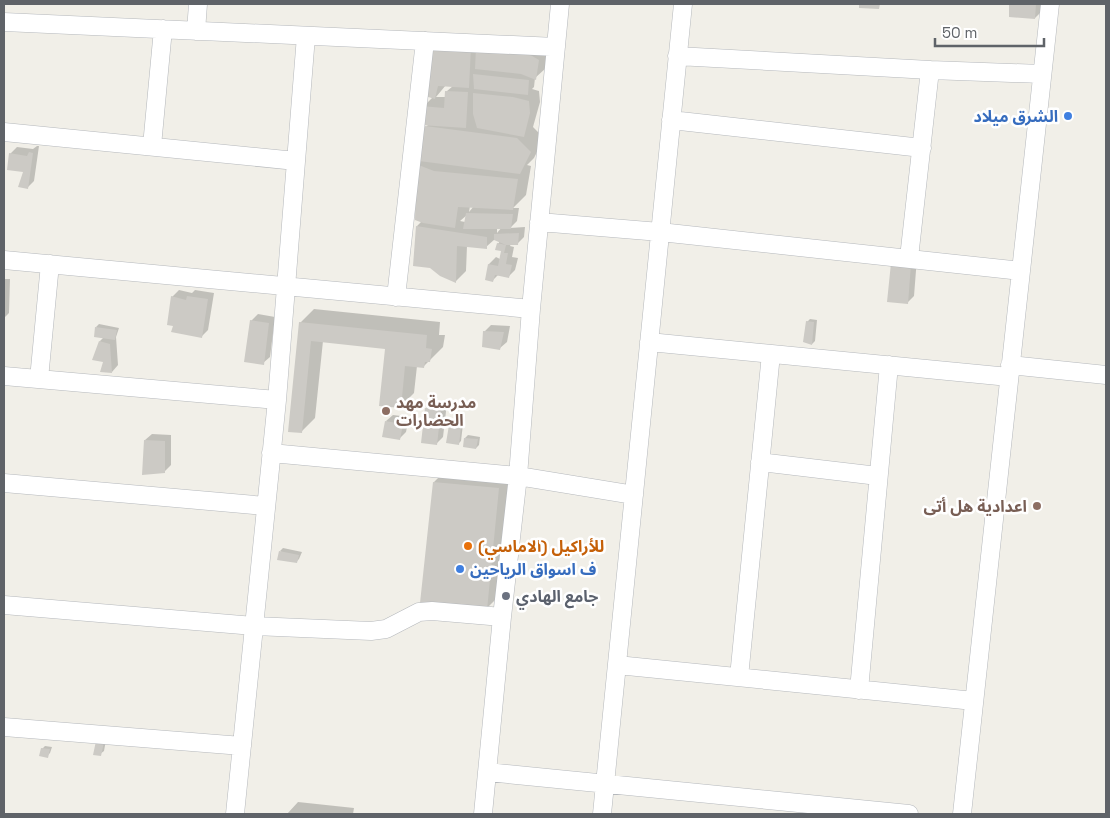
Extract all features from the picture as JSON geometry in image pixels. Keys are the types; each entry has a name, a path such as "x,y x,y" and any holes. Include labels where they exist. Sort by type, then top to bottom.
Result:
{"street":[{"path":"196,31 198,4"},
{"path":"483,814 518,476 531,309 560,4"},
{"path":"602,814 683,4"},
{"path":"962,814 1050,4"},
{"path":"4,22 556,47"},
{"path":"152,146 163,30"},
{"path":"235,814 277,400 306,36"},
{"path":"396,297 425,41"},
{"path":"677,56 930,70 1042,74"},
{"path":"909,258 930,70"},
{"path":"671,120 922,148"},
{"path":"4,132 296,161"},
{"path":"539,222 660,232 1021,271"},
{"path":"4,260 531,309"},
{"path":"39,379 50,264"},
{"path":"649,342 889,365 1106,376"},
{"path":"739,677 771,354"},
{"path":"859,690 889,365"},
{"path":"4,376 277,400"},
{"path":"271,452 518,476 634,495"},
{"path":"760,462 878,476"},
{"path":"4,483 266,506"},
{"path":"4,605 254,626 372,631 386,629 419,612 432,611 502,617"},
{"path":"617,665 974,701"},
{"path":"4,727 242,746"},
{"path":"487,772 909,814"}],"building":[{"path":"859,4 880,4 879,9 859,8"},
{"path":"1009,4 1036,4 1035,19 1009,17"},
{"path":"429,46 471,47 469,88 438,86 435,99 425,96"},
{"path":"476,47 522,50 539,60 536,80 521,74 475,69"},
{"path":"473,74 529,80 528,95 474,89"},
{"path":"445,91 468,92 466,128 420,125 421,106 444,108"},
{"path":"473,93 513,97 529,101 530,113 524,137 477,128 473,114"},
{"path":"425,126 517,138 531,152 520,174 419,161 413,144"},
{"path":"29,152 33,153 28,189 18,187 23,172 7,170 9,153 27,156"},
{"path":"416,164 434,171 518,179 513,210 458,207 455,228 415,220"},
{"path":"466,213 513,214 511,229 463,229"},
{"path":"416,226 487,237 487,249 457,246 456,283 440,276 430,268 413,266"},
{"path":"519,233 518,245 506,245 494,240 494,234"},
{"path":"497,243 506,245 504,253 508,253 506,264 512,265 509,278 495,275 493,282 485,280 488,264 498,266 501,251 495,250"},
{"path":"891,263 911,264 908,304 887,302"},
{"path":"171,296 186,300 187,296 208,299 202,338 171,332 173,326 167,325"},
{"path":"250,320 269,323 264,365 244,362"},
{"path":"806,321 814,322 812,345 803,342"},
{"path":"299,322 427,335 426,348 432,349 430,362 425,362 424,368 405,366 401,408 379,406 385,349 311,341 302,433 288,432"},
{"path":"95,327 117,330 115,340 94,337"},
{"path":"483,331 504,332 500,350 482,347"},
{"path":"99,341 110,344 112,373 100,372 103,362 92,360"},
{"path":"425,408 441,409 437,445 421,443"},
{"path":"385,421 403,424 400,440 382,437"},
{"path":"449,425 461,427 459,445 446,443"},
{"path":"464,438 478,439 476,449 463,447"},
{"path":"144,440 165,441 165,473 142,475"},
{"path":"433,482 499,488 487,610 420,603"},
{"path":"279,551 299,555 297,563 277,560"},
{"path":"96,741 104,742 101,756 93,755"},
{"path":"41,748 50,749 48,758 39,756"}],"place":[{"name":"الشرق ميلاد","path":"1068,116"},
{"name":"مدرسة مهد الحضارات","path":"386,411"},
{"name":"اعدادية هل أتى","path":"1037,506"},
{"name":"(الاماسي) للأراكيل","path":"468,546"},
{"name":"ف اسواق الرياحين","path":"460,569"},
{"name":"جامع الهادي","path":"506,596"}]}
